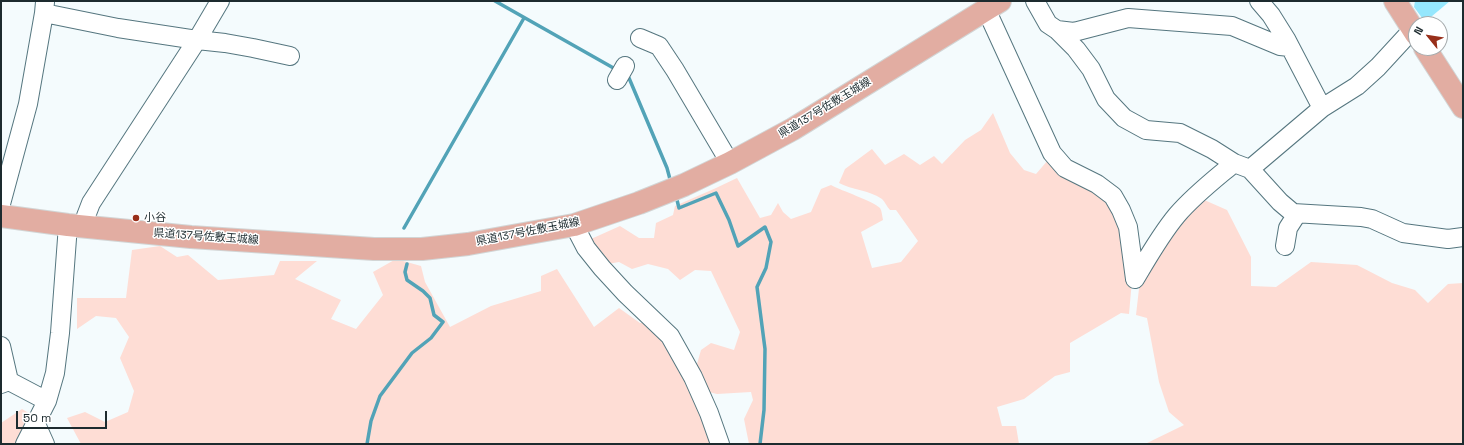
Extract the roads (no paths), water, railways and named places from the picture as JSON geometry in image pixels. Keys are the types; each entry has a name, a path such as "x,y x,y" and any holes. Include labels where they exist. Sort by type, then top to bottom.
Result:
{"main road":[{"path":"1395,1 1408,20"},
{"name":"県道137号佐敷玉城線","path":"1,216 76,226 191,237 382,249 422,248 468,244 574,225 639,203 730,163 793,128 993,5"},
{"path":"1430,56 1463,107"}],"street":[{"path":"25,444 47,401 55,373 76,226 86,216 91,203 197,40 220,1"},
{"path":"1035,1 1048,24 1057,30 1076,49 1091,69 1106,99 1124,118 1146,130 1180,133 1242,166 1292,214 1361,217 1372,219 1403,233 1448,239 1463,237"},
{"path":"1259,1 1271,14 1322,108"},
{"path":"993,5 1052,153 1065,168 1097,184 1113,196 1119,205 1128,227 1135,279 1158,240 1178,214 1202,190 1242,166 1322,108 1357,86 1408,38"},
{"path":"1,204 28,104 45,7 118,28 225,43 290,56"},
{"path":"1057,30 1074,32 1128,18 1136,18 1232,26 1280,46 1290,47"},
{"path":"640,38 659,46 675,70 730,163"},
{"path":"1285,246 1288,228 1297,214"},
{"path":"574,225 586,248 602,268 625,293 670,336 693,377 709,413 720,444"},
{"path":"1,346 5,382 47,401"},
{"path":"36,424 45,444"}],"waterway":[{"path":"495,1 617,70"},
{"path":"404,228 524,18"},
{"path":"625,76 629,78 667,168 671,183"},
{"path":"676,196 679,208 716,193 729,220 738,246 765,227 771,242 766,268 757,287 765,349 764,410 760,444"},
{"path":"367,444 371,421 380,396 412,353 431,338 443,322 434,315 430,298 407,280 405,272 407,264"}],"place":[{"name":"小谷","path":"136,218"}]}
